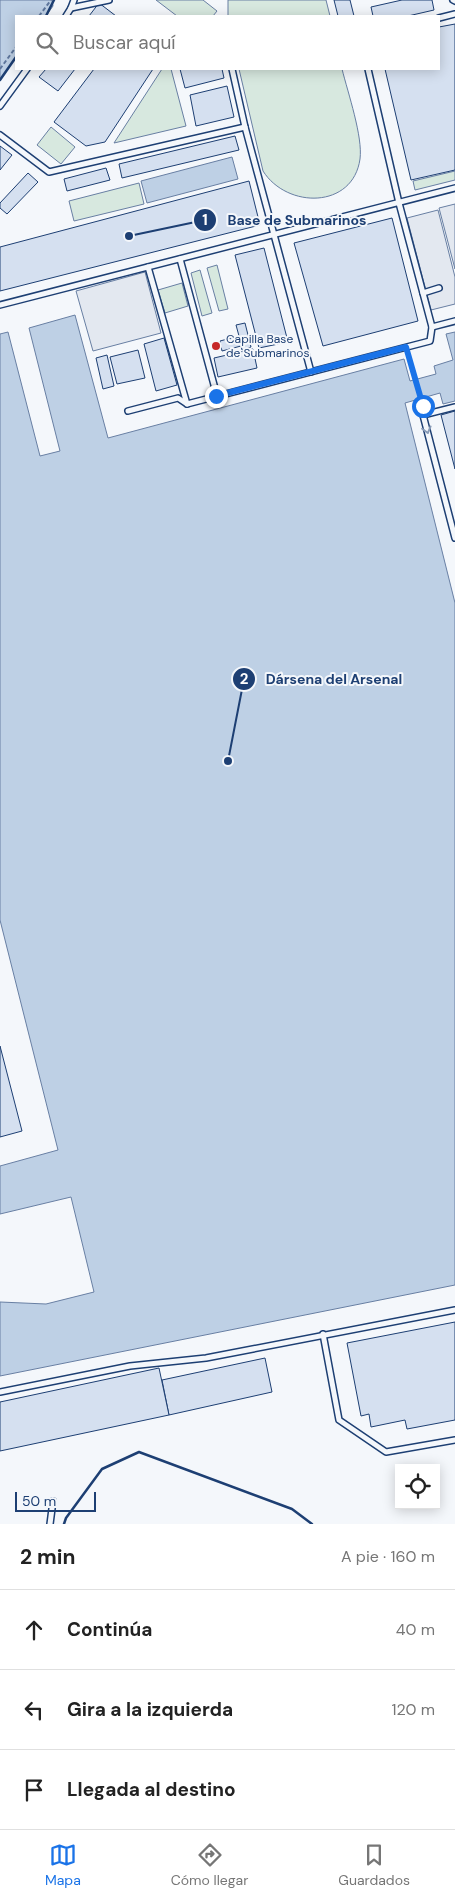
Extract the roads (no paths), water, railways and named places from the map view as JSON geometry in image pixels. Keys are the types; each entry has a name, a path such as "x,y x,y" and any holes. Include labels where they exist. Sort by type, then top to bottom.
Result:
{"lane":[{"path":"67,15 72,8 74,0"},
{"path":"72,8 109,0"},
{"path":"440,18 455,14"},
{"path":"0,106 26,70"},
{"path":"232,70 245,127 311,372"},
{"path":"128,411 178,398 187,404 430,341 432,327 399,203 368,70"},
{"path":"0,135 49,172 245,127"},
{"path":"0,305 455,188"},
{"path":"180,259 216,396"},
{"path":"148,267 187,404"},
{"path":"423,293 439,288"},
{"path":"432,327 455,321"},
{"path":"455,407 423,415 455,538"},
{"path":"0,1392 130,1366 206,1358 455,1310"},
{"path":"323,1334 339,1420 386,1452 455,1440"},
{"path":"50,1524 52,1501"}],"water":[{"path":"0,0 52,0 53,6 47,15 15,15 15,58 0,80"},
{"path":"232,157 238,179 147,203 141,181"},
{"path":"75,315 108,438 404,359 410,381 436,374 434,366 453,360 446,334 455,332 455,401 443,404 440,393 405,403 455,603 455,1285 0,1376 0,1302 46,1304 94,1292 71,1197 0,1214 0,1166 58,1150 0,920 0,334 8,332 40,456 60,451 29,328"}],"place":[{"name":"Base de Submarinos","path":"129,236"},
{"name":"Capilla Base de Submarinos","path":"216,346"},
{"name":"Dársena del Arsenal","path":"228,761"}]}
